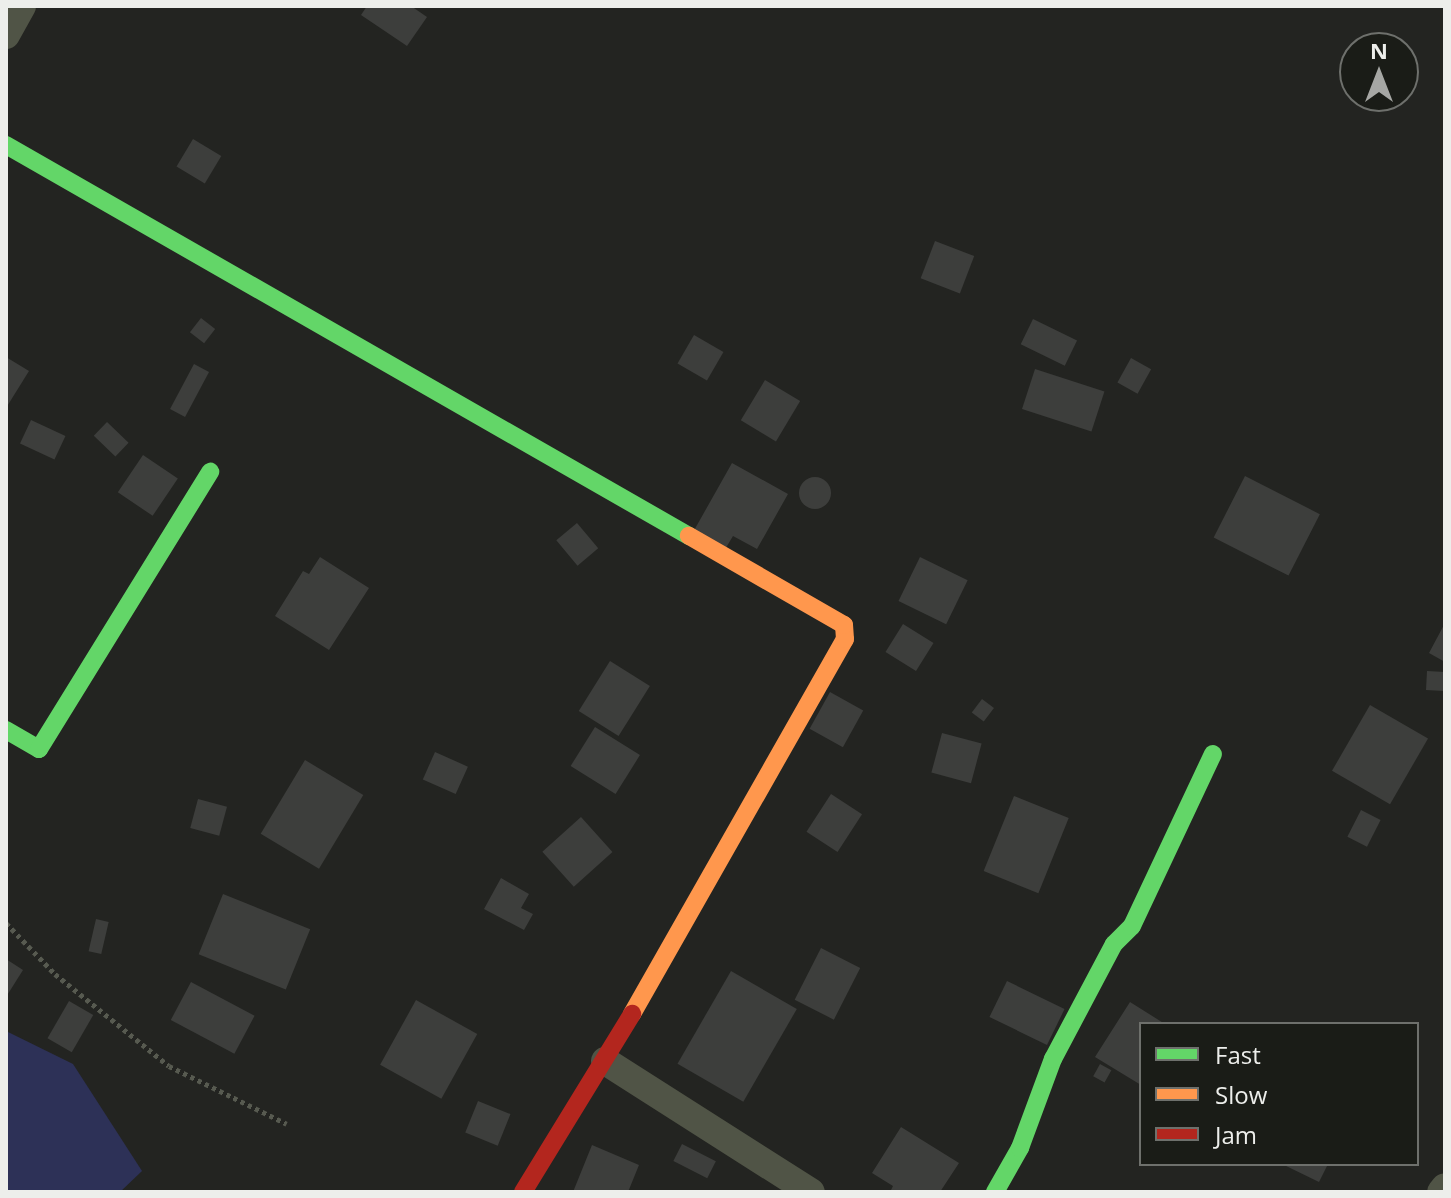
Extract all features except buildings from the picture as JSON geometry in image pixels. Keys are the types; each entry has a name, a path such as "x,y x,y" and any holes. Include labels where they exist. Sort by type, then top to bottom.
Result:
{"street":[{"path":"6,35 22,6"},
{"path":"6,145 844,625 845,639 605,1061 523,1192"},
{"path":"6,730 39,749 210,472"},
{"path":"995,1192 1020,1148 1053,1059 1114,944 1132,926 1213,754"},
{"path":"605,1061 811,1192"},
{"path":"1441,1192 1445,1187"}],"path":[{"path":"6,923 55,974 169,1066 287,1124"}],"shaded area":[{"path":"6,1031 73,1064 142,1171 120,1192 6,1192"}],"traffic: fast":[{"path":"6,145 689,536"},
{"path":"6,730 39,749 210,472"},
{"path":"995,1192 1020,1148 1053,1059 1114,944 1132,926 1213,754"}],"traffic: slow":[{"path":"632,1014 845,639 844,625 689,536"}],"traffic: jam":[{"path":"523,1192 632,1014"}]}
